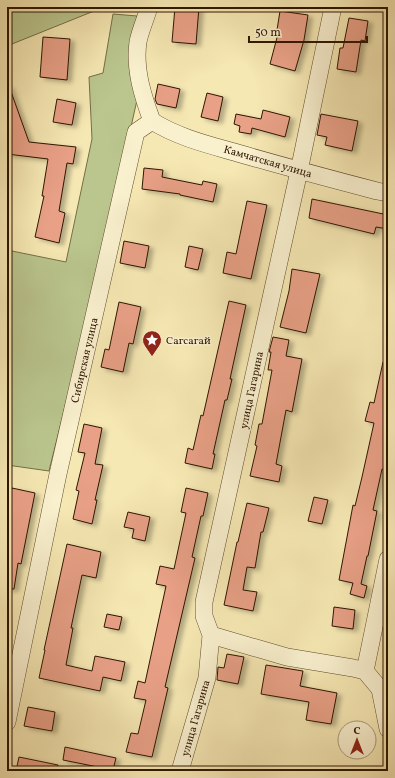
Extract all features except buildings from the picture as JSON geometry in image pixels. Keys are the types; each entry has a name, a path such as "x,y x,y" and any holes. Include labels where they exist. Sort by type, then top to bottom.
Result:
{"street":[{"path":"149,7 138,42 138,71 152,121"},
{"name":"улица Гагарина","path":"180,771 207,678 211,635 204,616 204,602 299,171 333,7"},
{"name":"Камчатская улица","path":"152,121 165,129 184,137 299,171 388,193"},
{"name":"Сибирская улица","path":"7,722 58,474 136,132 152,121"},
{"path":"365,671 388,559"},
{"path":"211,635 287,657 365,671 380,689 388,729"}],"green space":[{"path":"7,7 85,7 94,11 7,46"},
{"path":"113,14 137,16 137,100 102,257 49,471 7,465 7,250 66,262 92,139 89,77 103,73"}],"place":[{"name":"Сагсагай","path":"152,357"}]}
